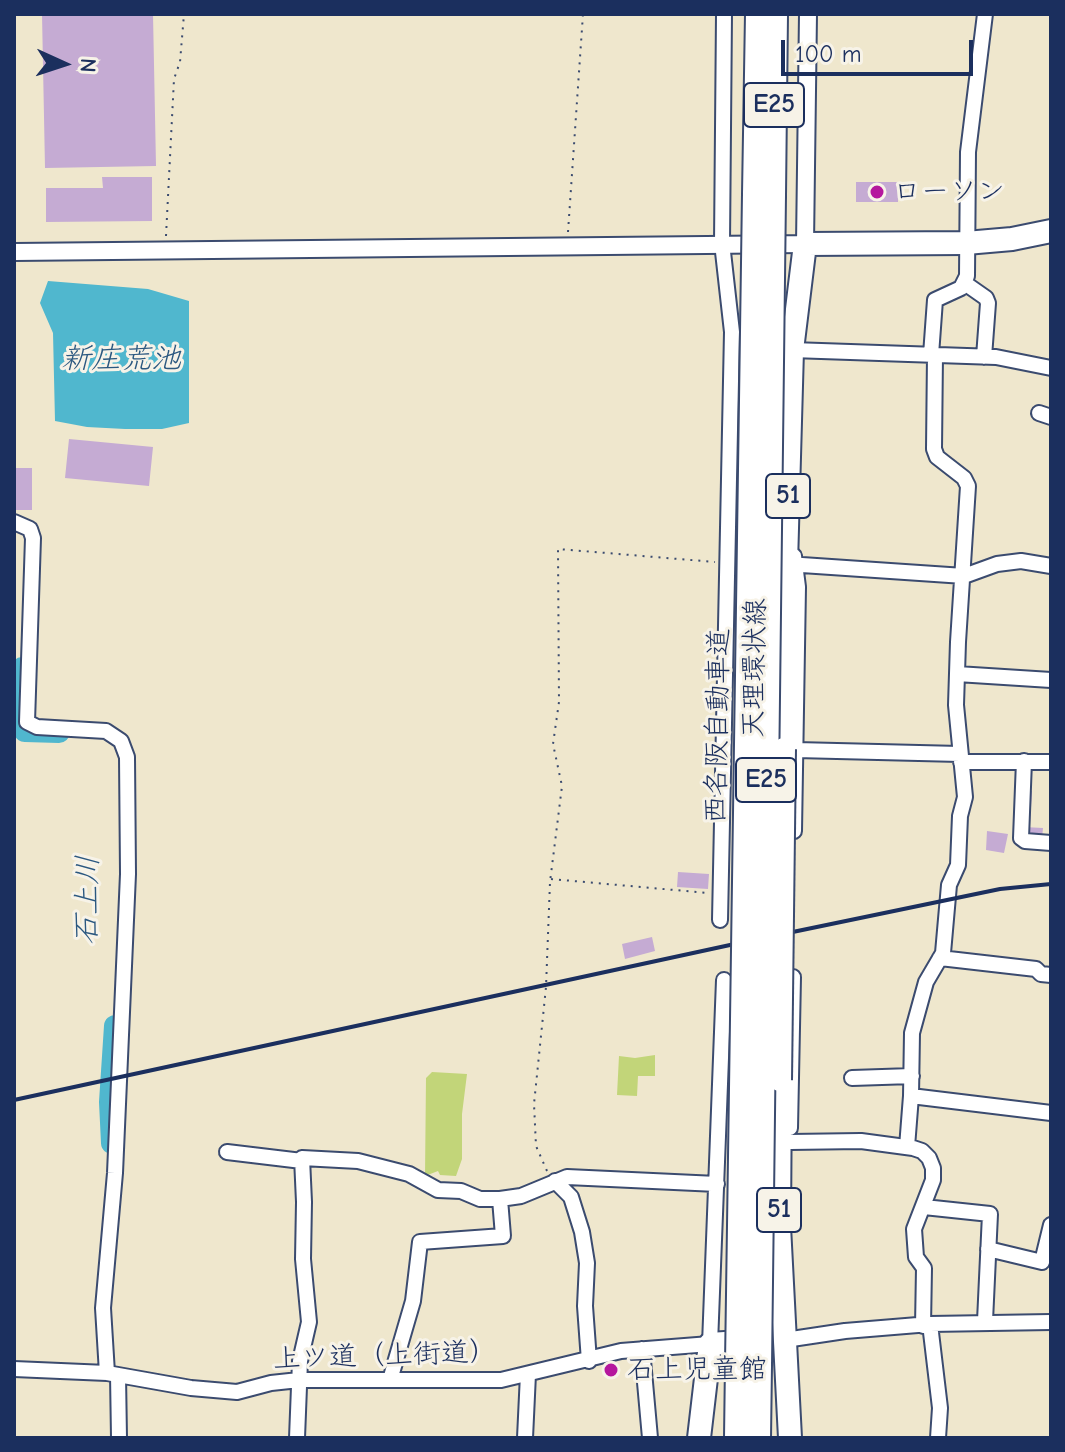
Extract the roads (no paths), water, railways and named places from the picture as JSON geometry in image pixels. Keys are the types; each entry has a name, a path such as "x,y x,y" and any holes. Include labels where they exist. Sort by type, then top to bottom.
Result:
{"highway":[{"name":"西名阪自動車道","path":"737,1438 748,1374 764,195 758,14"},
{"name":"西名阪自動車道","path":"764,195 775,14"},
{"path":"728,1438 729,1413 748,1374"},
{"path":"748,1374 761,1438"}],"main road":[{"path":"805,244 966,243 1012,239 1051,231"},
{"name":"天理環状線","path":"790,1438 779,1226 790,750 791,564 787,516 792,350 805,244"},
{"path":"699,1438 710,1344 785,1340"}],"street":[{"path":"720,920 732,332 722,243 724,14"},
{"path":"14,252 805,244 808,14"},
{"path":"966,284 968,152 985,14"},
{"path":"907,1147 912,1033 926,982 943,953 949,885 958,865 960,816 965,797 957,674 968,486 964,478 937,457 934,449 933,355 935,300 966,284"},
{"path":"966,284 986,298 988,303 984,357"},
{"path":"792,350 984,357 1051,368"},
{"path":"14,522 26,525 33,535 27,722 37,727 106,731 121,741 127,757 128,874 115,1173 103,1308 119,1438"},
{"path":"791,564 964,576 997,564 1021,561 1051,566"},
{"path":"957,674 1051,680"},
{"path":"792,899 790,750 1051,762"},
{"path":"1024,761 1021,838 1051,843"},
{"path":"940,958 1036,969 1041,974 1051,975"},
{"path":"782,1283 788,1235 793,977"},
{"path":"710,1344 724,980"},
{"path":"852,1078 912,1076"},
{"path":"911,1096 1051,1113"},
{"path":"790,1142 861,1141 907,1147 922,1151 929,1158 933,1180 914,1229 916,1257 924,1268 926,1325 940,1408 938,1438"},
{"path":"227,1152 302,1161"},
{"path":"297,1438 299,1380 309,1322 303,1259 303,1157 358,1161 409,1174 438,1190 461,1191 480,1199 521,1196 567,1177 717,1184"},
{"path":"555,1181 571,1197 582,1232 587,1263 585,1306 589,1361"},
{"path":"390,1380 413,1301 420,1242 503,1236 500,1199"},
{"path":"924,1207 990,1214 985,1321"},
{"path":"988,1249 1042,1262 1051,1225"},
{"path":"785,1340 845,1331 985,1321 1051,1322"},
{"name":"上ツ道（上街道）","path":"14,1369 113,1374 237,1392 299,1380 501,1380 621,1351 710,1344"},
{"path":"642,1349 650,1438"},
{"path":"525,1438 528,1374"}],"water":[{"name":"新庄荒池","path":"48,281 148,289 189,301 189,423 162,429 125,429 55,421 53,333 40,303"}],"waterway":[{"name":"石上川","path":"22,668 20,716 25,731 59,732"},
{"name":"石上川","path":"112,1143 110,1102 115,1026"}],"railway":[{"path":"14,1100 730,945 1000,889 1051,884"}],"place":[{"name":"ローソン","path":"877,192"},
{"name":"石上児童館","path":"611,1370"}]}
